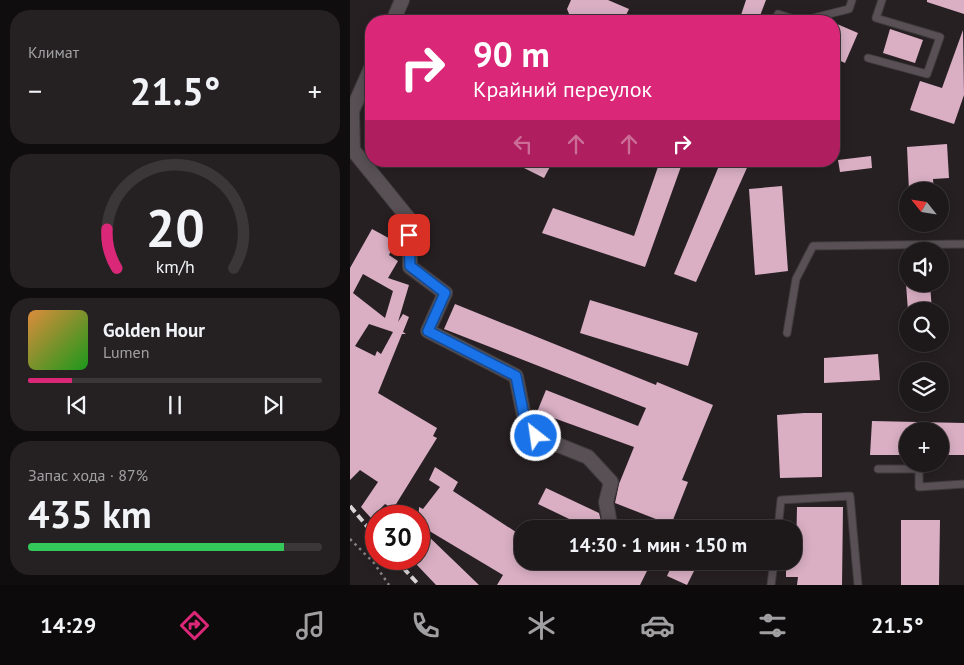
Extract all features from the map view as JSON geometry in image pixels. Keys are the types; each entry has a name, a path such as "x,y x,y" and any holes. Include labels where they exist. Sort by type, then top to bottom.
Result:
{"street":[{"path":"396,15 402,0"},
{"path":"365,82 352,111 353,150 365,165"},
{"path":"367,167 409,219 410,266 445,293 428,331 516,376 524,416 536,436 588,457 610,482 606,502 609,520"}],"lane":[{"path":"823,15 849,8 852,0"},
{"path":"868,58 927,74 940,37 876,18 882,0"},
{"path":"787,333 796,279 813,246 964,244"},
{"path":"878,469 919,469 919,487 964,484"},
{"path":"779,520 781,500 850,496 858,585"},
{"path":"771,585 773,570"}],"path":[{"path":"350,539 374,563 389,585"}],"building":[{"path":"571,0 608,0 629,9 626,15 570,15 567,9"},
{"path":"746,0 766,0 760,15 741,15"},
{"path":"927,0 964,0 964,14 927,2"},
{"path":"840,25 858,33 845,63 840,61"},
{"path":"890,29 923,40 915,63 883,53"},
{"path":"963,30 964,95 954,124 910,110 920,81 942,88"},
{"path":"947,144 949,178 933,179 933,182 909,182 907,147"},
{"path":"871,156 872,168 840,172 840,160"},
{"path":"522,167 550,167 544,178"},
{"path":"658,167 681,167 645,267 542,233 553,208 634,236"},
{"path":"719,167 747,167 696,282 674,274"},
{"path":"782,186 788,271 755,275 749,189"},
{"path":"372,229 396,242 389,255 398,261 388,278 409,285 398,322 403,314 409,317 403,332 406,334 402,334 378,393 437,428 433,436 437,438 395,505 365,505 365,511 361,507 378,482 360,470 350,480 350,268","holes":["363,274 393,291 385,318 353,293","369,324 393,332 381,354 377,351 375,356 355,346"]},
{"path":"907,292 931,292 931,302 907,302"},
{"path":"590,300 698,333 688,366 580,333"},
{"path":"455,304 656,385 657,382 713,405 682,480 688,482 673,520 658,520 615,503 619,484 634,447 537,412 546,390 638,426 646,408 444,329"},
{"path":"878,354 880,380 824,383 824,358"},
{"path":"822,413 822,477 780,478 777,415"},
{"path":"872,421 918,422 899,422 899,455 870,455"},
{"path":"949,423 964,423 964,455 949,455"},
{"path":"435,467 458,482 453,491 514,531 514,570 648,570 640,585 497,585 503,575 430,531 430,505 426,505 440,487 429,480"},
{"path":"546,488 599,513 601,520 571,520 538,504"},
{"path":"797,507 843,507 842,585 797,585 798,577 786,577 786,570 802,570 802,520 797,520"},
{"path":"901,520 940,520 939,585 901,585"},
{"path":"430,538 479,585 436,585 422,570 430,570"},
{"path":"670,570 694,570 687,585 667,576"}],"railway":[{"path":"350,506 365,524"},
{"path":"405,570 419,585"}],"route":[{"path":"409,235 410,266 445,293 428,331 516,376 524,416 536,436"}]}
